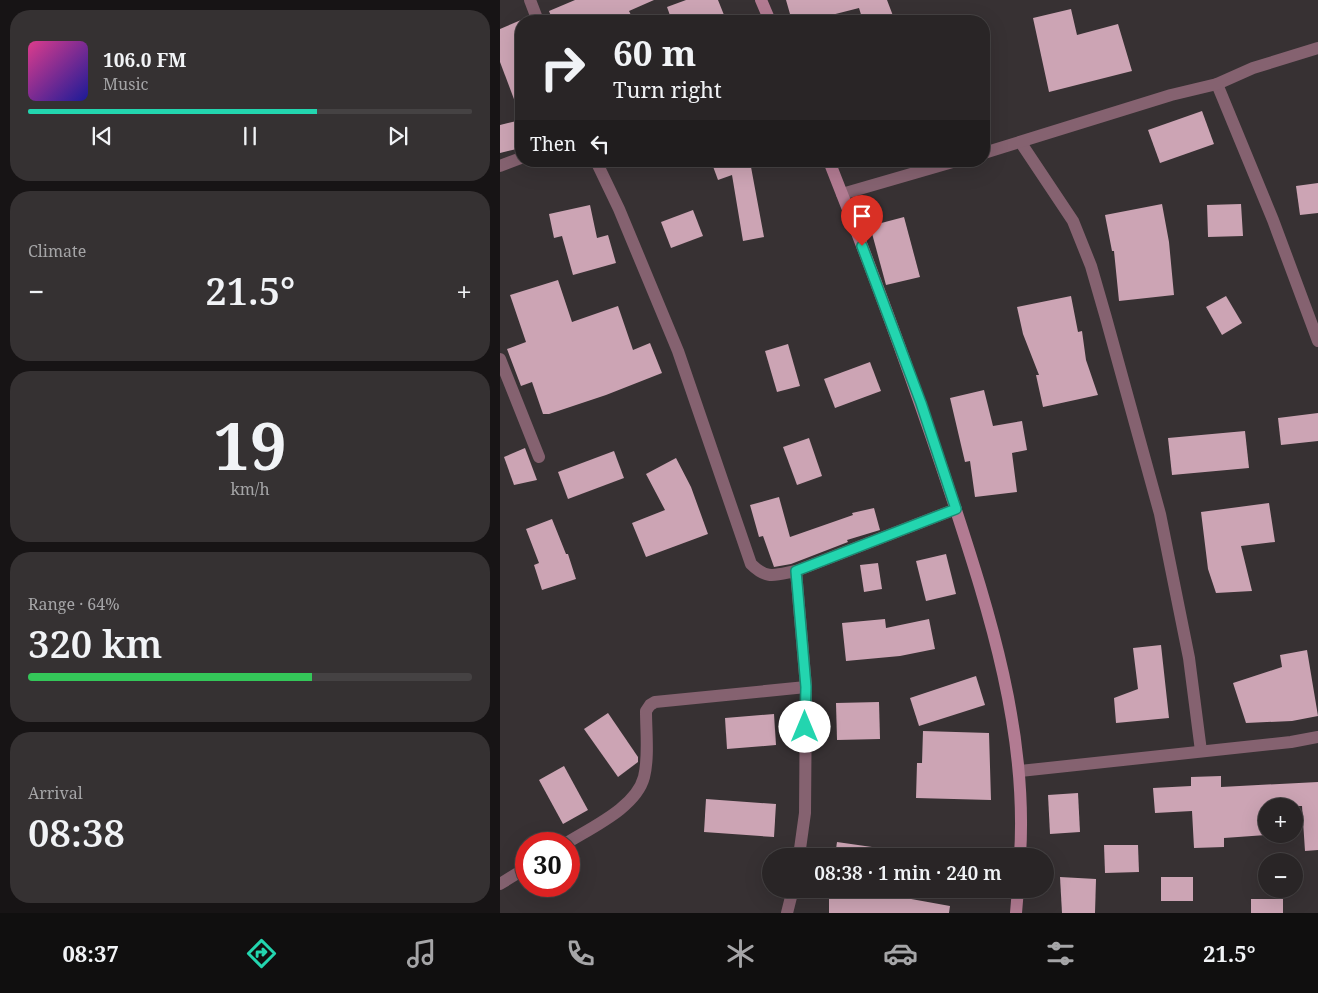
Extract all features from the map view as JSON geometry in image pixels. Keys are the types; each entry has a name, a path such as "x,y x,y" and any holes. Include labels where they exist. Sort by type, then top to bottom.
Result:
{"street":[{"path":"530,0 536,15"},
{"path":"761,0 767,15"},
{"path":"990,151 1170,95 1218,84 1253,68 1318,48"},
{"path":"1218,84 1273,220 1318,341"},
{"path":"1021,143 1073,222 1090,266 1106,318 1160,514 1189,658 1201,751"},
{"path":"500,166 515,160"},
{"path":"599,167 619,209 678,351 750,564 760,573 770,576 796,571 956,509"},
{"path":"831,167 921,403 992,626 1009,705 1020,771 1020,848"},
{"path":"842,194 935,167"},
{"path":"500,359 539,457"},
{"path":"796,571 806,687 805,813 800,848"},
{"path":"580,835 623,808 639,790 644,777 646,711 650,705 655,702 806,687"},
{"path":"1020,771 1318,737"},
{"path":"500,884 515,875"},
{"path":"787,913 790,898"},
{"path":"1016,913 1017,898"}],"building":[{"path":"575,0 654,0 629,11 631,15 551,15 549,11"},
{"path":"686,0 718,0 724,15 670,15 667,7"},
{"path":"786,0 887,0 893,15 861,15 859,8 832,15 790,15"},
{"path":"1071,9 1077,35 1118,24 1132,71 1049,92 1033,18"},
{"path":"515,23 515,102 500,62 500,29"},
{"path":"1202,111 1214,144 1160,163 1148,130"},
{"path":"515,121 515,149 500,153 500,125"},
{"path":"713,167 751,167 764,237 743,241 732,175 718,180"},
{"path":"1318,183 1318,213 1300,215 1296,186"},
{"path":"1162,204 1169,242 1174,295 1119,301 1114,251 1112,251 1105,215"},
{"path":"1241,204 1243,236 1208,237 1207,205"},
{"path":"590,205 597,238 608,235 616,263 573,275 562,236 554,238 549,214"},
{"path":"693,210 703,236 671,248 661,222"},
{"path":"904,217 920,277 886,285 870,226"},
{"path":"558,280 572,322 618,306 633,350 650,343 662,373 606,395 549,414 543,414 532,382 521,386 507,349 526,342 510,295"},
{"path":"1071,296 1078,332 1082,331 1086,360 1098,395 1043,407 1036,375 1039,375 1023,334 1017,307"},
{"path":"1226,296 1242,323 1222,335 1206,307"},
{"path":"788,344 800,386 777,392 765,351"},
{"path":"870,362 881,391 835,408 824,379"},
{"path":"984,390 993,426 1022,421 1027,450 1012,453 1017,492 975,497 970,461 965,462 950,398"},
{"path":"1318,413 1318,441 1281,445 1278,418"},
{"path":"1245,431 1249,468 1172,475 1168,438"},
{"path":"809,438 822,476 797,485 783,447"},
{"path":"525,448 537,480 514,485 504,457"},
{"path":"614,451 624,478 568,499 558,472"},
{"path":"676,458 691,487 708,534 646,557 632,523 665,510 646,474"},
{"path":"779,497 790,537 853,515 852,513 874,508 880,530 847,540 848,542 791,564 774,567 763,536 759,537 750,505"},
{"path":"1269,503 1275,542 1241,546 1252,591 1216,593 1208,569 1201,512"},
{"path":"552,519 566,554 568,554 576,579 542,590 534,565 539,563 526,529"},
{"path":"946,554 956,594 926,601 916,561"},
{"path":"878,563 882,589 864,592 860,565"},
{"path":"885,619 886,628 929,619 935,649 900,656 846,661 842,623"},
{"path":"1161,645 1169,718 1116,723 1114,698 1138,689 1133,648"},
{"path":"1307,650 1318,716 1292,721 1246,723 1233,683 1282,667 1280,655"},
{"path":"976,676 985,705 919,726 910,698"},
{"path":"879,702 880,739 837,740 836,703"},
{"path":"608,713 638,757 638,762 618,777 584,729"},
{"path":"774,714 776,745 727,749 725,718"},
{"path":"923,731 989,733 991,800 916,798 917,763 922,763"},
{"path":"564,766 588,810 563,824 539,780"},
{"path":"1221,776 1221,787 1318,782 1318,850 1305,851 1303,798 1258,798 1258,836 1224,838 1224,847 1194,848 1192,811 1155,813 1153,788 1191,786 1191,777"},
{"path":"1078,793 1080,832 1050,834 1048,795"},
{"path":"706,799 776,804 774,837 704,832"},
{"path":"837,842 879,848 836,848"},
{"path":"1104,845 1138,845 1139,872 1105,873"},
{"path":"1060,877 1096,879 1095,913 1062,913"},
{"path":"1161,877 1193,877 1193,901 1161,901"},
{"path":"829,898 906,898 950,906 949,913 829,913"},
{"path":"1251,899 1283,899 1283,913 1251,913"}],"route":[{"path":"805,727 806,687 796,571 956,509 921,403 862,246"}]}
